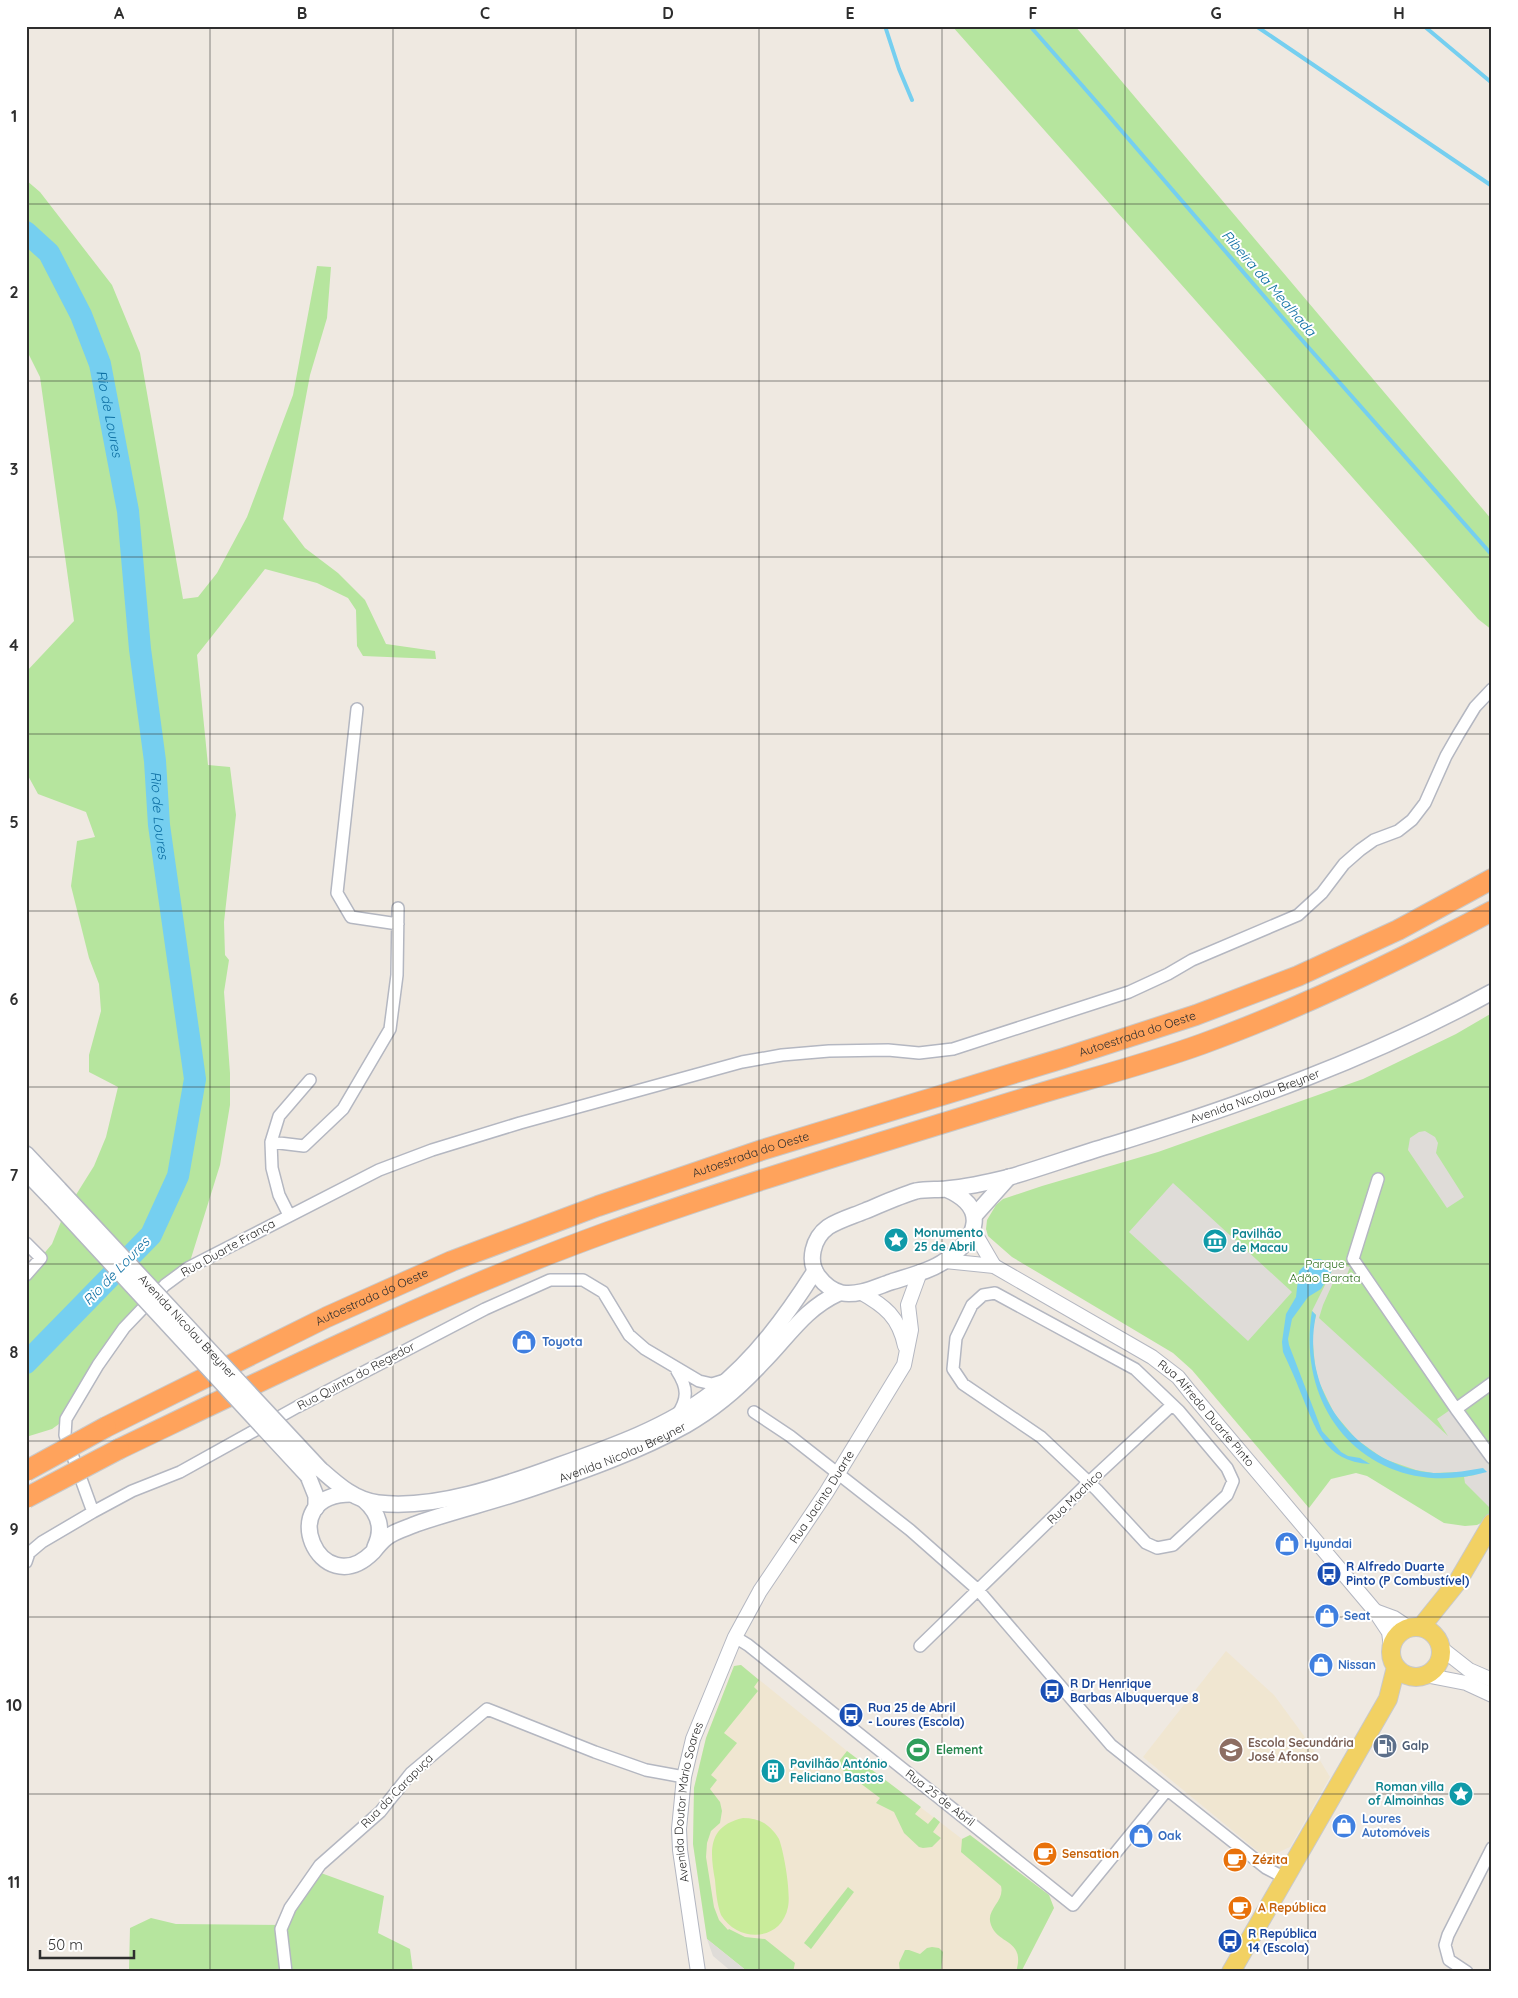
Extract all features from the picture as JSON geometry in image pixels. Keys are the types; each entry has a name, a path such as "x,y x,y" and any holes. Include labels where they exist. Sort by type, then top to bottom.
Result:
{"highway":[{"name":"Autoestrada do Oeste","path":"26,1471 106,1427 327,1317 452,1261 598,1206 762,1150 1064,1058 1196,1015 1298,976 1398,930 1492,879"},
{"path":"26,1498 120,1448 338,1344 472,1285 608,1232 829,1158 1201,1044 1370,974 1492,911"}],"main road":[{"name":"Avenida Nicolau Breyner","path":"839,1292 814,1307 763,1363 734,1390 686,1424 646,1444 535,1488 403,1529 386,1537 364,1560 353,1565 340,1566 328,1562 318,1554 311,1544 310,1519 316,1508 326,1499 338,1494 358,1497 377,1503 400,1504 470,1494 589,1455 677,1416 704,1399 754,1354 815,1271 814,1246 818,1237 828,1228 904,1195 930,1189 946,1189 1009,1177 1166,1128 1269,1092 1334,1066 1492,992"},
{"name":"Avenida Nicolau Breyner","path":"26,1154 55,1193 314,1473 358,1497 373,1508 378,1518 380,1529 379,1540 374,1551"},
{"name":"Avenida Nicolau Breyner","path":"26,1172 55,1193"},
{"path":"815,1271 828,1287 839,1292 860,1292 920,1272 945,1261 966,1241 974,1222 1009,1177"},
{"path":"946,1189 959,1195 968,1204 974,1222"},
{"name":"Avenida Nicolau Breyner","path":"314,1473 316,1508"},
{"path":"1415,1628 1449,1594 1492,1523"},
{"path":"1388,1699 1436,1667 1440,1658 1439,1643 1449,1594"},
{"path":"1231,1972 1388,1699 1396,1668 1392,1658 1391,1647 1394,1638 1401,1632 1415,1628 1430,1631 1439,1643"},
{"path":"1396,1668 1410,1676 1421,1676"}],"street":[{"name":"Rua Duarte França","path":"93,1512 65,1435 66,1419 98,1365 124,1328 165,1285 188,1268 379,1170 432,1150 539,1118 742,1062 782,1054 888,1050 919,1053 953,1049 1129,992 1168,974 1192,960 1298,915 1322,893 1344,864 1360,850 1374,840 1398,832 1425,803 1446,756 1458,735 1476,707 1492,689"},
{"path":"357,709 337,893 351,917 398,924"},
{"path":"272,1142 304,1146 343,1109 390,1029 397,975 398,908"},
{"path":"289,1215 279,1195 272,1168 272,1142 279,1116 310,1080"},
{"path":"1378,1179 1353,1259 1492,1458"},
{"name":"Rua Alfredo Duarte Pinto","path":"974,1222 994,1266"},
{"path":"26,1243 41,1258 26,1275"},
{"name":"Rua Alfredo Duarte Pinto","path":"945,1261 994,1266 1152,1357 1178,1377 1376,1611 1389,1632 1391,1647"},
{"name":"Rua Jacinto Duarte","path":"735,1637 760,1591 838,1473 904,1365 911,1330 908,1305 920,1272"},
{"name":"Rua Quinta do Regedor","path":"26,1562 29,1553 42,1542 132,1491 180,1472 297,1407 485,1309 550,1280 583,1280 603,1292 629,1336 676,1369 705,1384 728,1379"},
{"path":"860,1292 889,1311 894,1317 902,1330 907,1354"},
{"path":"995,1293 1135,1369 1172,1404 1227,1468 1233,1481 1227,1495 1173,1545 1157,1548 1146,1543 1041,1437 962,1384 953,1369 956,1338 972,1305 983,1295 995,1293"},
{"path":"676,1369 683,1380 686,1392 683,1406 677,1416"},
{"path":"1456,1409 1492,1383"},
{"name":"Rua Machico","path":"920,1646 1172,1404"},
{"path":"754,1412 790,1436 910,1530 978,1590 1111,1745 1266,1868 1285,1878"},
{"name":"Rua Alfredo Duarte Pinto","path":"1376,1611 1415,1628"},
{"name":"Avenida Doutor Mário Soares","path":"698,1972 680,1850 680,1808 688,1757 702,1715 735,1637"},
{"name":"Rua 25 de Abril","path":"735,1637 748,1645 1073,1905 1089,1883 1167,1790"},
{"path":"1439,1643 1469,1670 1492,1680"},
{"path":"1421,1676 1466,1683 1492,1695"},
{"name":"Rua da Carapuça","path":"286,1972 281,1928 290,1908 320,1865 380,1812 411,1773 487,1708 594,1752 646,1770 684,1777"},
{"path":"1467,1972 1449,1960 1446,1952 1448,1935 1492,1848"}],"shaded area":[{"path":"1425,1131 1435,1137 1438,1143 1436,1153 1464,1197 1447,1208 1408,1150 1410,1138 1419,1132"},
{"path":"1173,1183 1292,1292 1248,1341 1129,1232"},
{"path":"1341,1265 1350,1267 1343,1285 1336,1276 1319,1318 1448,1436 1437,1419 1450,1410 1492,1469 1492,1510 1465,1483 1464,1477 1475,1475 1461,1472 1433,1473 1416,1470 1384,1459 1356,1439 1334,1413 1319,1382 1315,1366 1312,1333 1316,1315 1312,1311 1333,1269"},
{"name":"Escola Secundária José Afonso","path":"1226,1651 1274,1695 1310,1744 1330,1777 1290,1847 1266,1858 1143,1757"},
{"path":"741,1665 847,1751 962,1839 970,1835 1049,1895 1054,1908 1021,1972 748,1972 707,1939 693,1844 694,1788 706,1738 734,1666"},
{"path":"707,1939 748,1972 732,1972 713,1956"}],"green space":[{"path":"952,26 1075,26 1492,520 1492,630 1478,619"},
{"path":"26,180 40,192 112,285 140,353 183,599 198,597 217,573 247,517 293,395 317,266 331,267 327,318 310,375 283,519 305,548 338,573 365,600 386,644 435,651 436,659 363,656 357,646 356,610 348,598 317,583 265,569 197,655 208,765 230,767 236,815 224,922 225,955 229,960 224,992 230,1073 230,1105 220,1165 188,1268 144,1309 66,1419 52,1429 26,1437 26,1275 52,1244 64,1214 94,1166 106,1137 118,1087 89,1072 89,1055 101,1011 99,984 89,958 71,886 77,841 95,837 86,812 38,794 26,772 26,672 74,621 40,377 26,349"},
{"name":"Parque Adão Barata","path":"1492,1013 1492,1510 1483,1522 1477,1525 1465,1526 1444,1523 1367,1476 1356,1473 1331,1479 1309,1508 1192,1370 1173,1353 1012,1257 988,1236 986,1229 987,1220 996,1205 1003,1199 1158,1152 1363,1079 1456,1034"},
{"path":"741,1665 759,1680 754,1687 758,1691 724,1733 737,1743 711,1775 717,1780 710,1789 720,1802 722,1811 720,1823 711,1831 707,1843 706,1857 714,1907 719,1920 728,1930 745,1937 765,1939 795,1963 793,1972 748,1972 707,1939 693,1844 694,1788 706,1738 734,1666"},
{"path":"847,1751 921,1807 915,1814 928,1824 934,1817 940,1822 933,1832 941,1838 932,1847 919,1847 904,1833 894,1812 876,1803 880,1798 836,1765"},
{"path":"743,1818 754,1819 764,1823 776,1834 781,1845 789,1892 788,1907 784,1919 777,1927 758,1935 748,1934 728,1924 721,1915 716,1893 712,1860 714,1841 723,1827"},
{"path":"970,1835 1049,1895 1054,1908 1021,1972 1016,1972 1018,1961 1014,1948 994,1931 991,1925 991,1914 1000,1897 1001,1886 961,1852 962,1839"},
{"path":"321,1873 384,1896 378,1933 410,1949 413,1972 127,1972 129,1970 130,1928 151,1918 176,1924 286,1925"},
{"path":"848,1887 854,1892 811,1949 804,1943"},
{"path":"927,1948 939,1948 943,1952 941,1972 900,1972 899,1963 905,1950 920,1954"}],"water":[{"path":"1319,1259 1329,1262 1333,1269 1321,1289 1308,1297 1292,1319 1288,1339 1289,1345 1322,1431 1341,1452 1348,1456 1360,1458 1370,1464 1354,1462 1342,1457 1323,1440 1283,1352 1282,1342 1286,1314 1296,1297 1299,1271 1310,1260"},
{"path":"1312,1311 1316,1315 1313,1341 1315,1366 1323,1390 1334,1412 1349,1432 1368,1448 1390,1461 1415,1470 1441,1473 1483,1468 1487,1472 1448,1478 1412,1475 1379,1463 1352,1444 1331,1418 1317,1386 1310,1350"}],"waterway":[{"path":"885,26 899,69 912,100"},
{"name":"Ribeira da Mealhada","path":"1030,26 1294,331 1492,555"},
{"path":"1256,26 1492,186"},
{"path":"1424,26 1492,83"},
{"name":"Rio de Loures","path":"26,232 49,253 81,315 100,364 128,511 140,649 155,761 159,825 195,1079 178,1176 151,1235 26,1363"}],"place":[{"name":"Monumento 25 de Abril","path":"896,1240"},
{"name":"Pavilhão de Macau","path":"1215,1241"},
{"name":"Toyota","path":"524,1342"},
{"name":"Hyundai","path":"1287,1544"},
{"name":"R Alfredo Duarte Pinto (P Combustível)","path":"1329,1574"},
{"name":"Seat","path":"1327,1616"},
{"name":"Nissan","path":"1321,1665"},
{"name":"R Dr Henrique Barbas Albuquerque 8","path":"1052,1691"},
{"name":"Rua 25 de Abril - Loures (Escola)","path":"851,1715"},
{"name":"Galp","path":"1385,1746"},
{"name":"Element","path":"918,1750"},
{"name":"Escola Secundária José Afonso","path":"1231,1750"},
{"name":"Pavilhão António Feliciano Bastos","path":"773,1771"},
{"name":"Roman villa of Almoinhas","path":"1461,1794"},
{"name":"Loures Automóveis","path":"1344,1826"},
{"name":"Oak","path":"1141,1836"},
{"name":"Sensation","path":"1045,1854"},
{"name":"Zézita","path":"1235,1860"},
{"name":"A República","path":"1240,1908"},
{"name":"R República 14 (Escola)","path":"1230,1941"}]}
